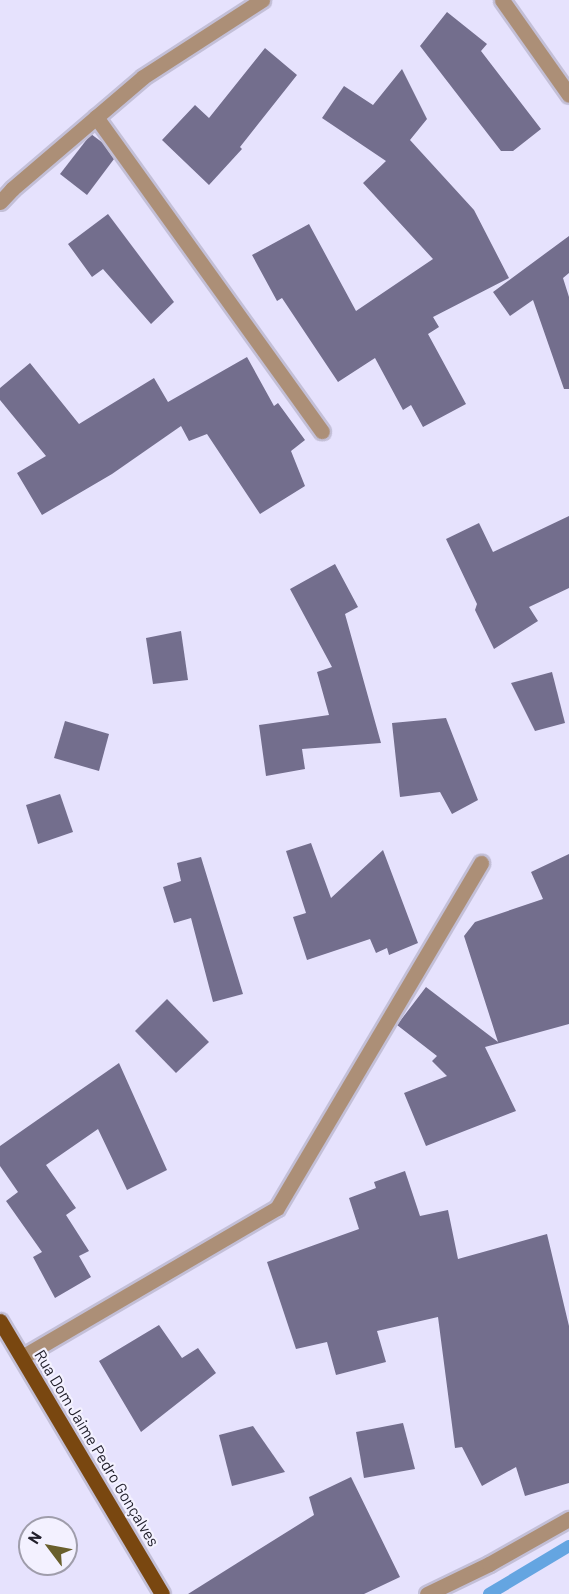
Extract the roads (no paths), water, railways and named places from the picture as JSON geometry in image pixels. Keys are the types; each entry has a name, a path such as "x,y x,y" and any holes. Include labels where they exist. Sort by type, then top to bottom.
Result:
{"main road":[{"name":"Rua Dom Jaime Pedro Gonçalves","path":"0,1321 162,1594"}],"street":[{"path":"0,202 12,189 143,77 262,0"},
{"path":"502,0 569,95"},
{"path":"96,117 322,431"},
{"path":"22,1357 276,1208 481,863"},
{"path":"427,1594 489,1564 569,1520"}],"waterway":[{"path":"489,1594 569,1546"}]}
